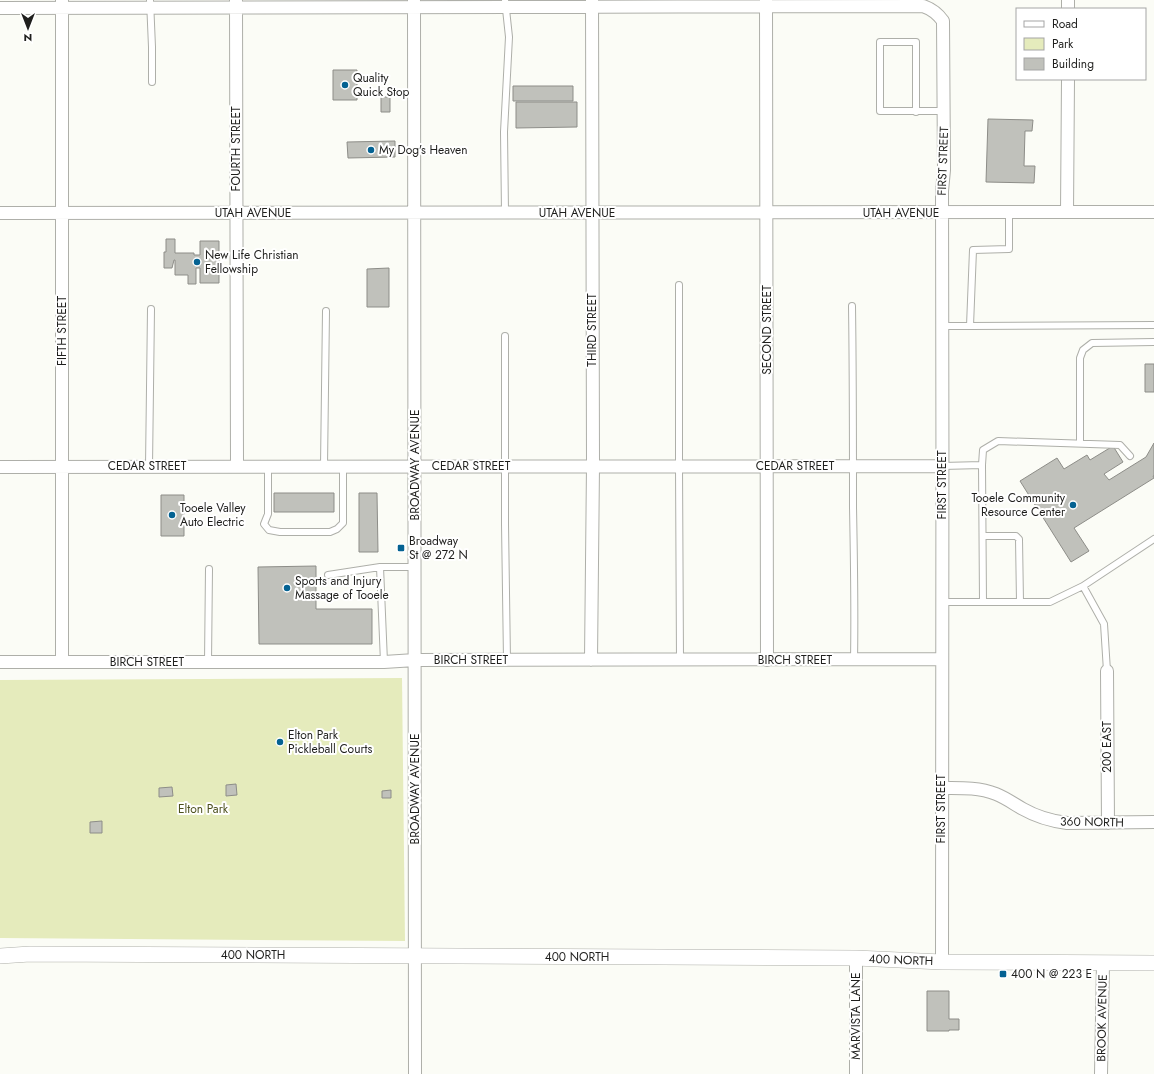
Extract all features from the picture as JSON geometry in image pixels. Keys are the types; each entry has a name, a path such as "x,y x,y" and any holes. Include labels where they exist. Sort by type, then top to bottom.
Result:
{"street":[{"name":"THIRD STREET","path":"591,660 593,466 592,3"},
{"name":"SECOND STREET","path":"766,3 767,660"},
{"path":"0,8 62,4 908,3"},
{"name":"FIRST STREET","path":"908,3 923,6 935,12 943,21 943,602 941,660 942,962"},
{"name":"FIFTH STREET","path":"62,4 62,662"},
{"name":"FOURTH STREET","path":"236,4 237,466"},
{"name":"BROADWAY AVENUE","path":"414,4 415,1074"},
{"path":"1067,212 1068,80"},
{"name":"UTAH AVENUE","path":"0,213 1154,212"},
{"name":"CEDAR STREET","path":"0,466 942,466"},
{"name":"BIRCH STREET","path":"0,662 941,660"},
{"name":"200 EAST","path":"1107,671 1108,823"},
{"name":"360 NORTH","path":"941,788 969,788 988,791 1005,798 1031,814 1058,822 1154,822"},
{"name":"400 NORTH","path":"0,956 30,954 856,958 942,962 1154,963"},
{"name":"MARVISTA LANE","path":"856,958 856,1074"},
{"name":"BROOK AVENUE","path":"1101,1074 1103,963"}],"lane":[{"path":"150,4 152,82"},
{"path":"505,4 508,37 504,132 505,213"},
{"path":"916,112 916,42 880,42 880,111 916,112 944,111"},
{"path":"970,326 973,250 1009,249 1009,212"},
{"path":"679,285 678,466 680,660"},
{"path":"852,306 854,380 854,660"},
{"path":"149,466 151,309"},
{"path":"324,466 326,311"},
{"path":"942,326 1154,325"},
{"path":"505,336 507,660"},
{"path":"1080,443 1080,358 1083,350 1092,343 1154,342"},
{"path":"983,602 983,450 998,441 1080,443 1120,445 1130,456"},
{"path":"942,466 982,465"},
{"path":"268,466 268,514 264,524 269,530 280,532 330,532 337,529 343,523 343,466"},
{"path":"983,536 1016,536 1019,538 1020,602"},
{"path":"943,602 1050,602 1083,586 1154,539"},
{"path":"328,575 380,567 415,567"},
{"path":"380,567 384,662"},
{"path":"208,662 209,569"},
{"path":"1083,586 1104,624 1107,671"}],"green space":[{"name":"Elton Park","path":"402,678 405,941 0,938 0,680"}],"building":[{"name":"Quality Quick Stop","path":"333,70 357,70 357,100 333,100"},
{"path":"513,86 573,86 573,101 513,101"},
{"name":"Quality Quick Stop","path":"381,97 390,97 390,112 381,112"},
{"path":"516,102 577,102 577,127 516,128"},
{"path":"988,119 1033,120 1032,131 1025,131 1024,166 1035,166 1034,183 986,182"},
{"name":"My Dog's Heaven","path":"395,141 395,157 348,158 347,142"},
{"name":"New Life Christian Fellowship","path":"166,239 175,239 175,253 194,253 194,255 200,255 200,241 219,241 219,283 200,283 200,268 196,268 196,284 188,284 188,275 175,275 175,260 172,268 164,268"},
{"path":"389,268 389,307 367,307 367,269"},
{"path":"1145,364 1154,364 1154,392 1145,392"},
{"name":"Tooele Community Resource Center","path":"1154,443 1154,478 1074,528 1089,551 1071,562 1020,481 1057,458 1064,469 1087,455 1090,460 1113,446 1123,462 1104,474 1109,480 1146,457"},
{"path":"274,493 334,493 334,512 274,512"},
{"path":"359,493 377,493 378,552 359,552"},
{"name":"Tooele Valley Auto Electric","path":"161,495 184,495 184,536 161,536"},
{"name":"Sports and Injury Massage of Tooele","path":"316,566 316,609 372,609 372,644 259,644 258,567"},
{"path":"236,784 237,795 226,796 226,785"},
{"path":"172,787 173,796 159,797 159,788"},
{"path":"391,790 391,798 382,798 382,791"},
{"path":"102,821 102,833 90,833 90,822"},
{"path":"927,991 949,991 949,1019 959,1019 959,1030 927,1031"}],"place":[{"name":"Quality Quick Stop","path":"345,85"},
{"name":"My Dog's Heaven","path":"371,150"},
{"name":"New Life Christian Fellowship","path":"197,262"},
{"name":"Tooele Community Resource Center","path":"1073,505"},
{"name":"Tooele Valley Auto Electric","path":"172,515"},
{"name":"Broadway St @ 272 N","path":"401,548"},
{"name":"Sports and Injury Massage of Tooele","path":"287,588"},
{"name":"Elton Park Pickleball Courts","path":"280,742"},
{"name":"400 N @ 223 E","path":"1003,974"}]}
